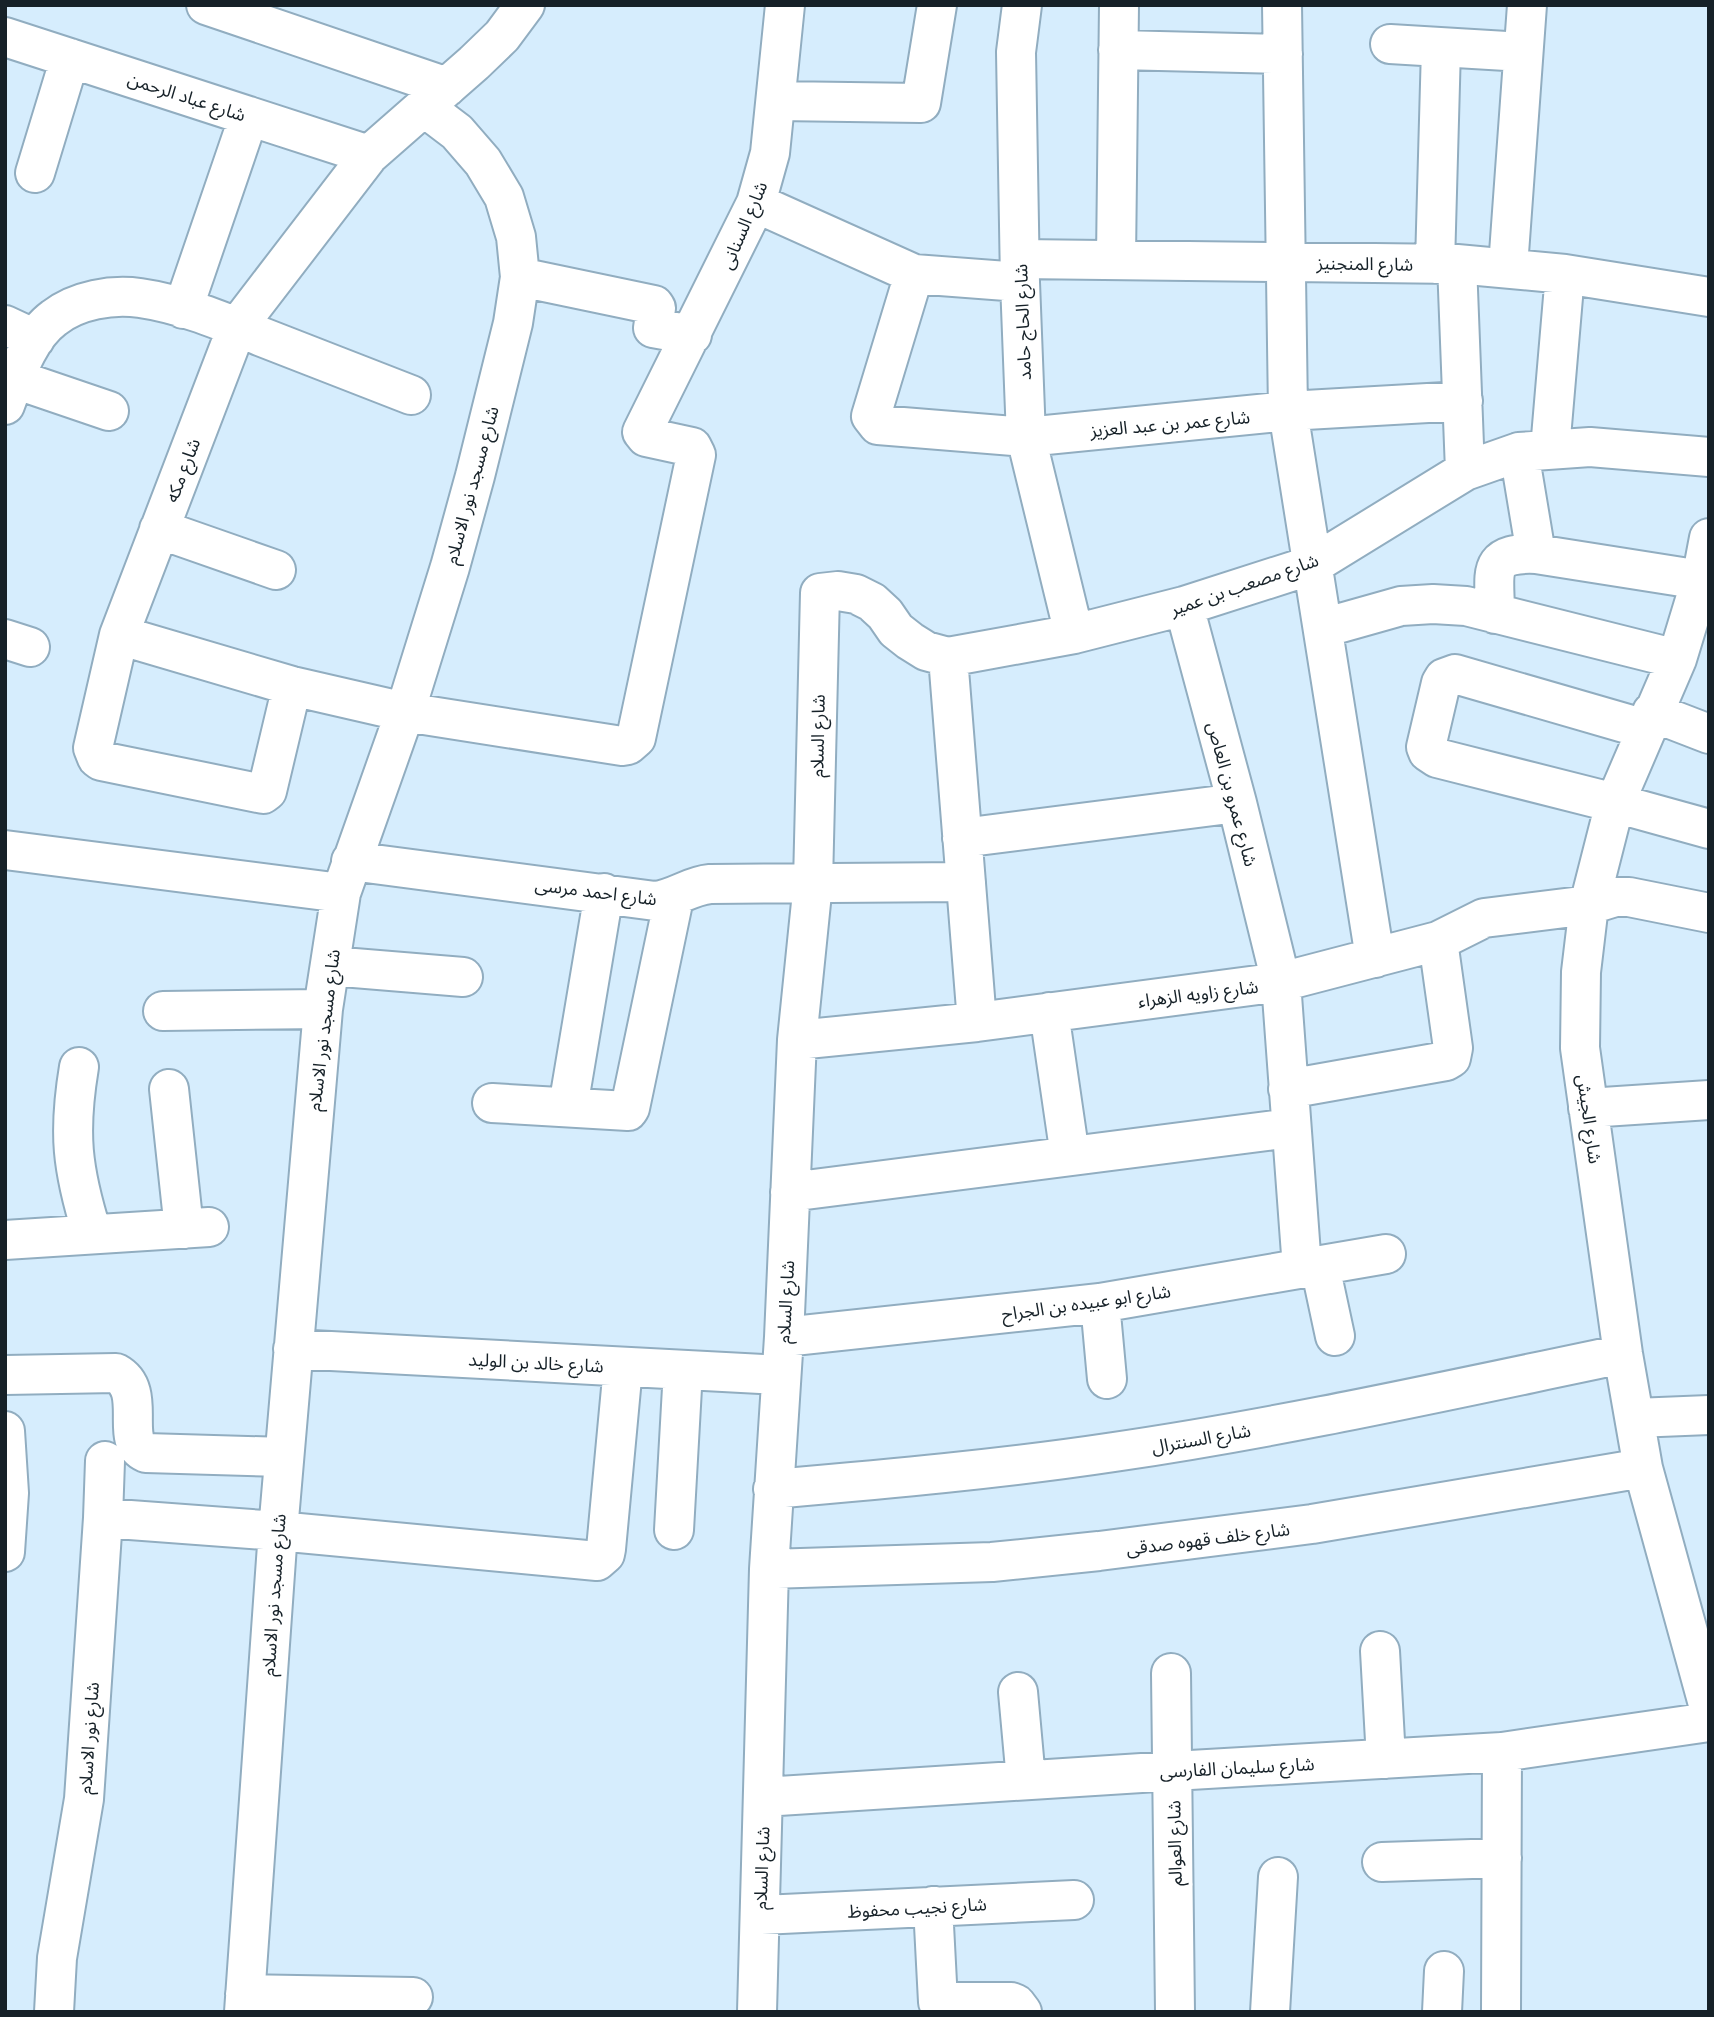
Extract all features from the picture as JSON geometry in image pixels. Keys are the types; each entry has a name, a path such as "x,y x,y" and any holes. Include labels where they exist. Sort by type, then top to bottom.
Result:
{"street":[{"name":"شارع مسجد نور الاسلام","path":"206,5 436,97 457,132 483,162 504,198 516,237 520,277 513,323 475,476 405,712 346,877 323,1009 278,1531 245,2003"},
{"name":"شارع مكه","path":"292,686 267,791 263,794 101,761 93,748 118,635 237,327 369,155 502,36 526,5"},
{"name":"شارع السنانى","path":"405,712 622,746 632,743 636,738 696,455 692,447 646,437 642,432 756,204 771,153 785,5"},
{"path":"777,102 918,105 921,103 937,5"},
{"name":"شارع الحاج حامد","path":"1023,5 1016,52 1026,436 1074,634"},
{"path":"1116,260 1119,5"},
{"path":"1282,5 1288,411 1375,958"},
{"path":"1508,267 1527,5"},
{"name":"شارع عباد الرحمن","path":"5,37 369,155"},
{"path":"1390,44 1523,52"},
{"path":"1441,48 1446,264 1463,401 1465,471"},
{"path":"1118,50 1283,54"},
{"path":"35,173 70,58"},
{"path":"183,309 249,116"},
{"name":"شارع المنجنيز","path":"756,204 914,274 1020,271 1116,260 1446,264 1508,267 1565,274 1709,297"},
{"name":"شارع عمر بن عبد العزيز","path":"914,274 871,416 878,425 1026,436 1288,411 1463,401"},
{"path":"1536,554 1534,451 1565,274"},
{"path":"520,277 654,305 656,308 653,328 692,335"},
{"path":"109,411 10,392 20,332 52,319 75,305 101,299 139,298 237,327 411,395"},
{"name":"شارع مصعب بن عمير","path":"947,657 1074,634 1184,607 1312,565 1465,471 1534,451 1590,447 1709,457"},
{"path":"159,529 276,570"},
{"name":"شارع الجيش","path":"1709,538 1701,580 1676,659 1615,803 1589,905 1581,972 1580,1048 1623,1354 1643,1468 1709,1708"},
{"path":"1495,614 1495,573 1498,563 1505,556 1515,553 1701,580"},
{"name":"شارع السلام","path":"757,2012 769,1569 784,1337 797,1040 813,883 820,593 838,591 856,594 872,602 886,614 895,629 911,641 926,650 947,657"},
{"path":"1323,628 1401,606 1466,606 1676,659"},
{"name":"شارع عمرو بن العاص","path":"1184,607 1237,803 1281,982 1291,1128 1311,1267 1335,1336"},
{"path":"118,635 292,686 405,712"},
{"path":"947,657 977,1022"},
{"path":"1709,734 1455,674 1444,678 1441,683 1426,747 1432,756 1709,829"},
{"path":"962,838 1237,803"},
{"name":"شارع احمد مرسى","path":"5,850 346,877 604,893 655,901 674,898 697,885 966,881"},
{"path":"568,1107 604,893"},
{"name":"شارع زاويه الزهراء","path":"797,1040 977,1022 1281,982 1438,941 1484,918 1589,905 1602,899 1629,897 1709,914"},
{"path":"492,1103 628,1111 674,898"},
{"path":"1288,1088 1451,1058 1454,1048 1438,941"},
{"path":"330,966 463,977"},
{"path":"163,1011 323,1009"},
{"path":"1049,1012 1070,1156"},
{"path":"79,1067 72,1108 72,1151 79,1193 92,1233"},
{"path":"5,1240 197,1228 169,1089"},
{"path":"1588,1108 1709,1100"},
{"path":"790,1192 1291,1128"},
{"name":"شارع ابو عبيده بن الجراح","path":"784,1337 1100,1303 1386,1254"},
{"path":"1100,1303 1107,1379"},
{"name":"شارع خالد بن الوليد","path":"293,1349 780,1375"},
{"name":"شارع السنترال","path":"773,1489 976,1470 1114,1452 1388,1404 1623,1354"},
{"path":"103,1518 278,1531 597,1561 605,1554 606,1549 623,1367"},
{"path":"674,1530 683,1370"},
{"path":"5,1375 116,1373 132,1388 135,1443 146,1453 284,1457"},
{"path":"1635,1418 1709,1415"},
{"path":"5,1431 9,1493 5,1552"},
{"name":"شارع نور الاسلام","path":"54,2012 57,1958 84,1799 105,1461"},
{"name":"شارع خلف قهوه صدقى","path":"769,1569 992,1562 1099,1552 1312,1524 1643,1468"},
{"path":"1380,1651 1385,1759"},
{"name":"شارع العوالم","path":"1171,1673 1175,2012"},
{"path":"1018,1692 1026,1780"},
{"name":"شارع سليمان الفارسى","path":"763,1797 1502,1752 1709,1722"},
{"path":"1501,2012 1502,1752"},
{"path":"1382,1862 1502,1858"},
{"path":"1270,2012 1278,1878"},
{"name":"شارع نجيب محفوظ","path":"760,1915 1074,1900"},
{"path":"933,1906 938,2002 1011,2002 1022,2012"},
{"path":"1443,2012 1444,1971"},
{"path":"245,2003 413,1997"}]}
